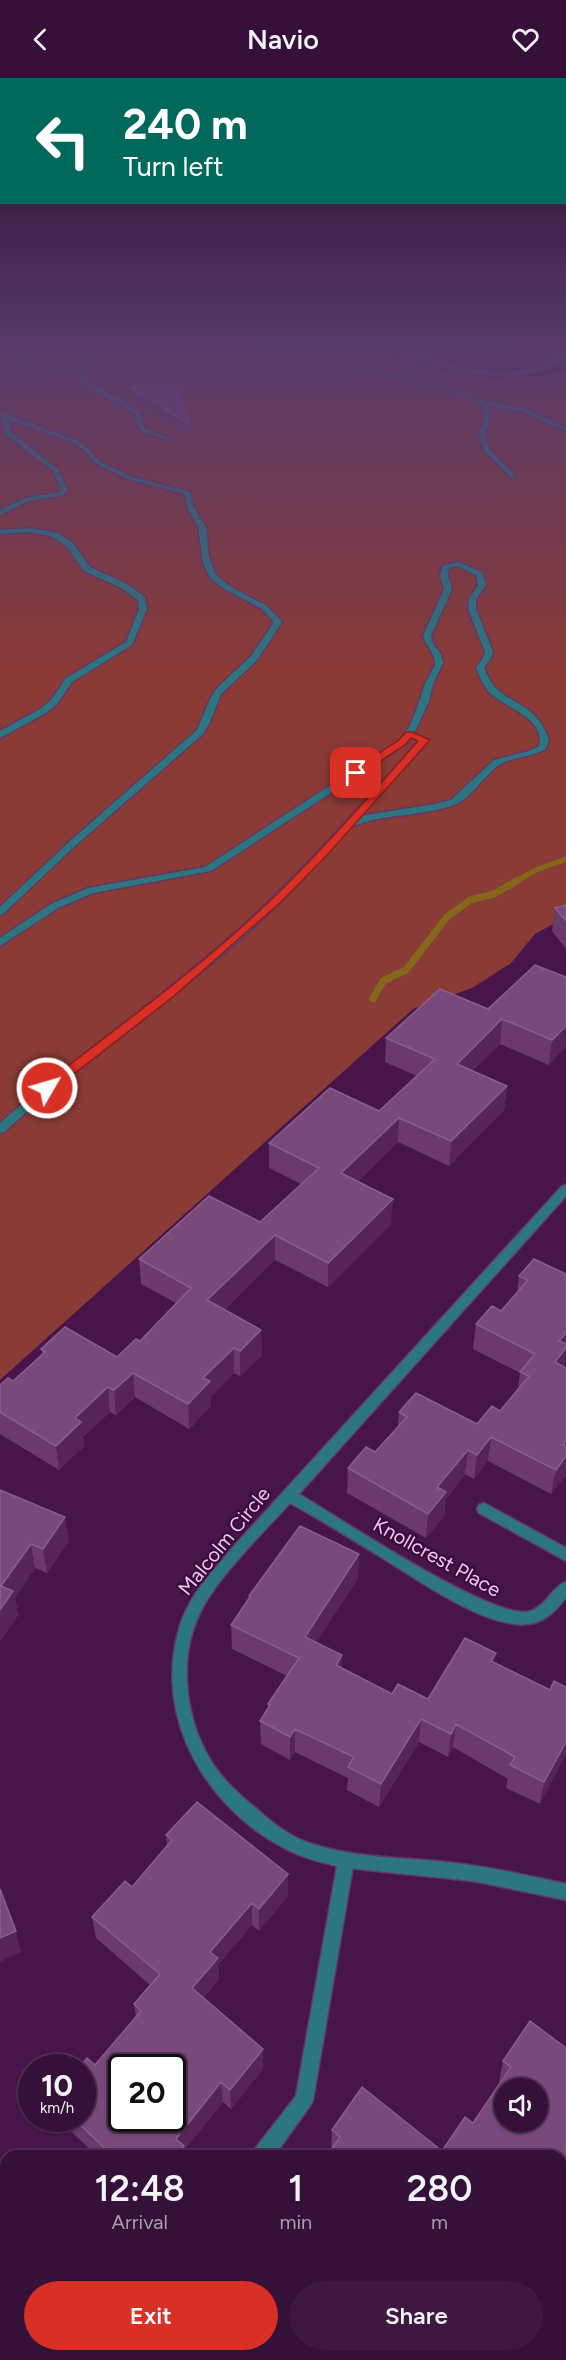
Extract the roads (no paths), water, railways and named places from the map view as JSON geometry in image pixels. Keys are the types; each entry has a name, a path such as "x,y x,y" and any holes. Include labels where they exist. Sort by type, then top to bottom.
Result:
{"street":[{"path":"0,513 27,499 62,494 64,489 56,470 41,458"},
{"path":"0,912 46,868 200,732 209,721 210,710 217,693 246,667 278,622 265,608 224,586 213,576 203,548 202,527 188,493 130,478 94,458"},
{"path":"494,458 513,477"},
{"path":"0,532 31,530 55,536 70,545 87,569 124,586 142,599 142,609 129,643 69,680 60,690 54,702 43,711 0,735"},
{"path":"0,943 53,905 73,896 208,869 403,742 409,735 439,663 438,654 429,644 427,636 448,589 444,569 451,564 466,566 483,579 479,591 472,598 472,608 473,619 489,648 488,656 480,668 483,679 489,689 499,698 534,717 545,739 543,747 532,753 497,762 454,802 364,818 348,825"},
{"path":"0,1129 233,940 278,899 425,740 409,735"},
{"name":"Malcolm Circle","path":"566,1189 289,1495 202,1596 187,1626 179,1659 179,1689 186,1726 203,1761 225,1793 265,1827 305,1850 346,1860 474,1873 566,1892"},
{"name":"Knollcrest Place","path":"289,1495 428,1578 479,1606 504,1615 529,1618 550,1607 566,1588"},
{"path":"484,1509 566,1555"},
{"path":"266,2150 304,2100 346,1860"}],"waterway":[{"path":"515,882 536,870 566,859"},
{"path":"373,999 383,981 406,970 447,917 470,900 494,894 518,880"}]}
